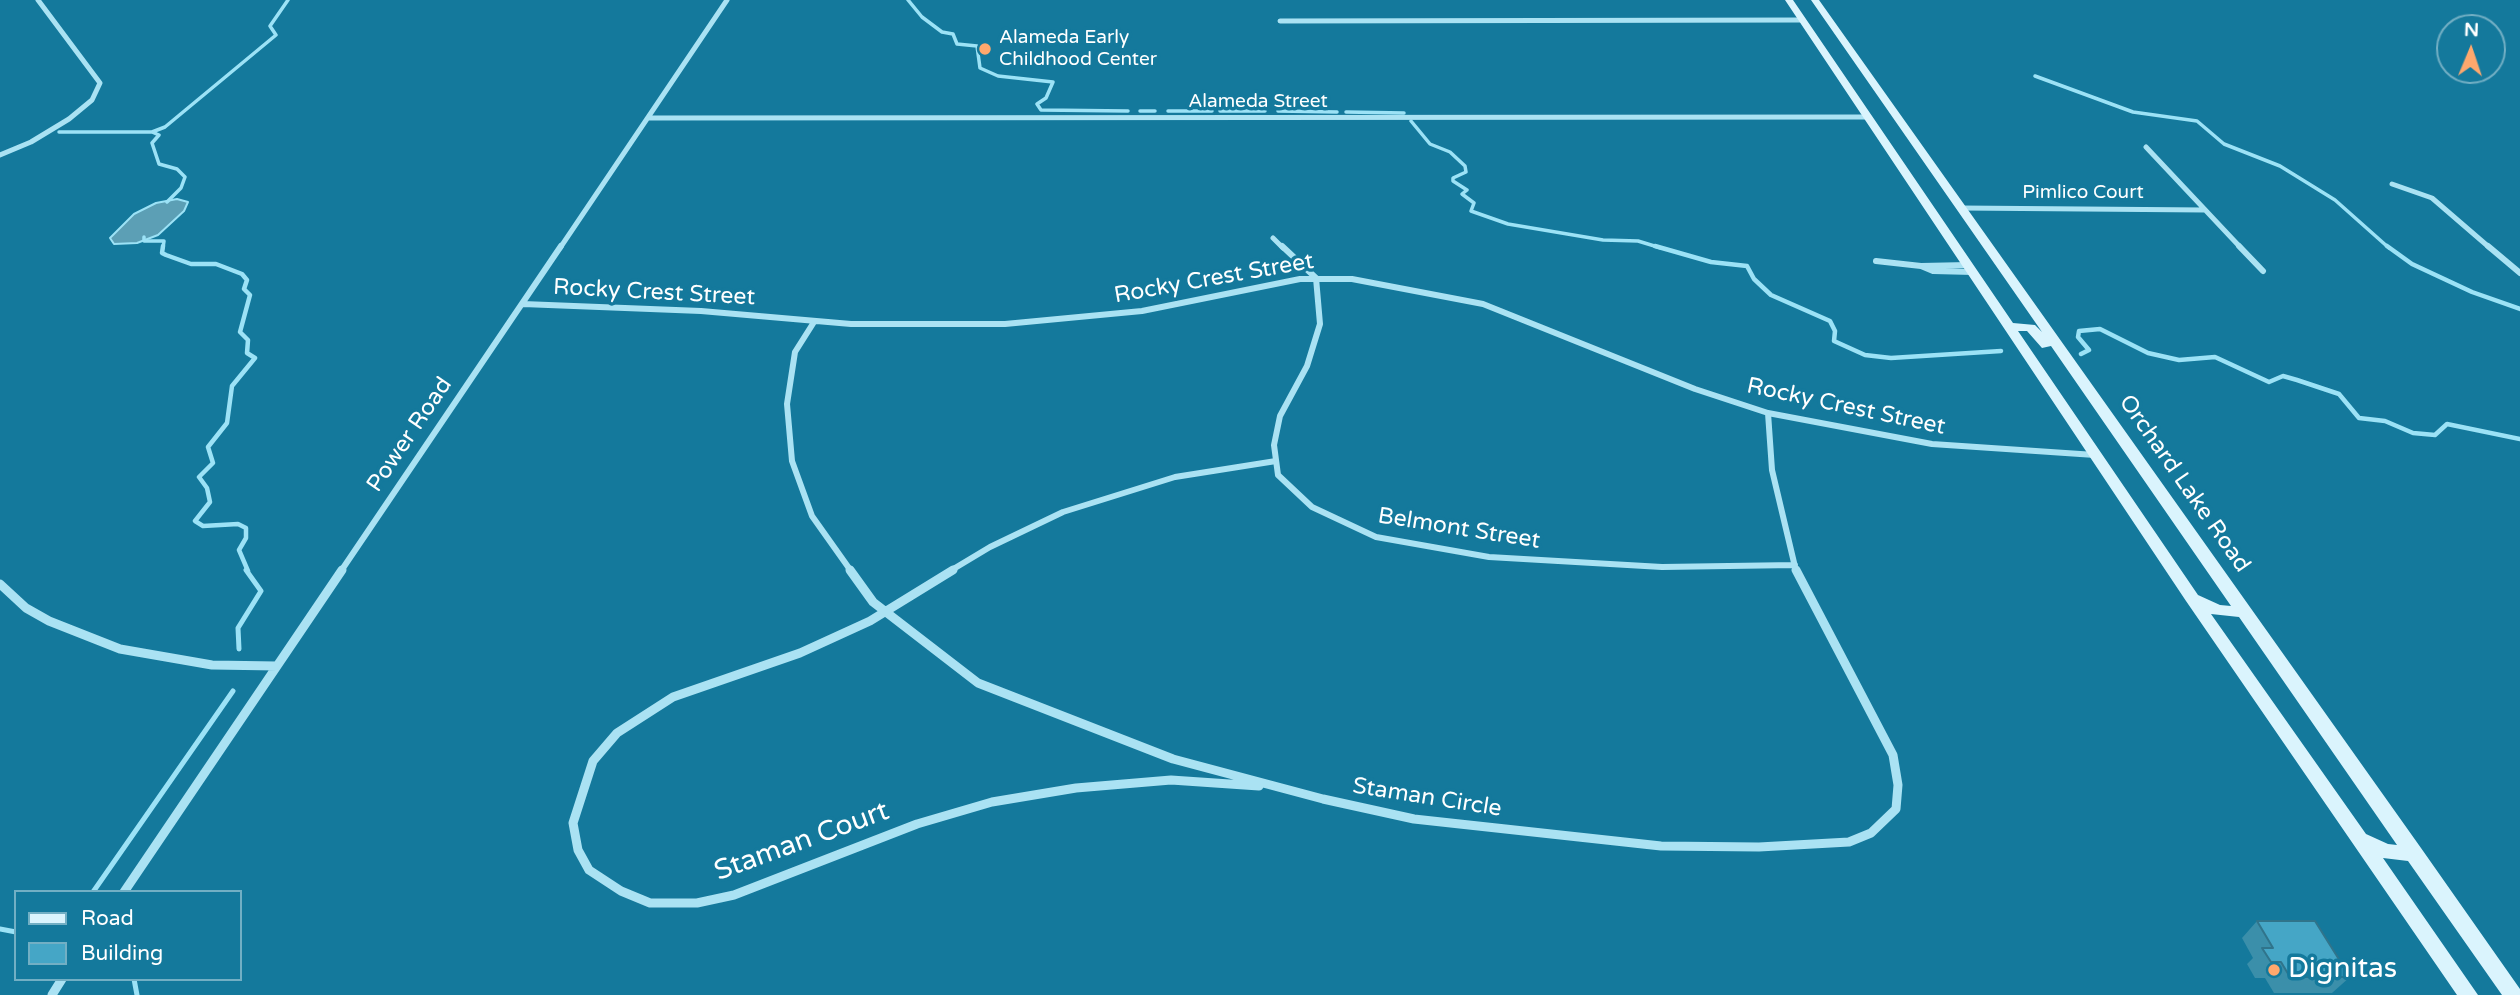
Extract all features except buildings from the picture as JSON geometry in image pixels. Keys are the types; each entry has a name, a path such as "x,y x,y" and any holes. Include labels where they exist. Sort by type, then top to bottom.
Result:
{"main road":[{"path":"1790,0 2191,597 2468,995"},
{"name":"Orchard Lake Road","path":"1815,0 2513,995"},
{"path":"1821,47 1841,50 1865,85 1887,103"},
{"path":"1900,165 1916,174 1937,175"},
{"path":"2008,326 2022,326 2037,332 2075,388 2097,403"},
{"path":"2191,597 2218,611 2244,612"},
{"path":"2355,835 2376,849 2415,853"}],"street":[{"path":"0,155 31,142 69,119 92,100 100,83 38,0"},
{"name":"Power Road","path":"125,890 727,0"},
{"path":"1280,21 1803,20"},
{"name":"Alameda Street","path":"649,117 1868,117"},
{"name":"Pimlico Court","path":"2146,147 2263,271"},
{"path":"2392,184 2432,198 2520,273"},
{"name":"Pimlico Court","path":"1961,208 2205,210"},
{"path":"888,611 990,547 1063,512 1175,477 1276,461 1274,445 1280,416 1307,366 1320,324 1315,278 1273,238"},
{"path":"1876,261 1921,266 1933,271 1971,269"},
{"name":"Rocky Crest Street","path":"523,304 701,310 814,322 962,325 1062,320 1155,309 1315,278 1387,283 1483,304 1695,389 1768,413 1932,444 2096,455"},
{"name":"Staman Circle","path":"814,322 795,352 790,377 788,431 792,461 812,516 873,602 978,683 1173,759 1276,788 1414,819 1661,846 1821,845 1849,842 1871,834 1896,809 1898,785 1893,755 1807,595 1795,565 1772,470 1768,413"},
{"name":"Belmont Street","path":"1276,461 1278,475 1312,507 1365,534 1386,540 1489,557 1549,562 1662,567 1795,565"},
{"path":"0,584 26,608 49,621 120,649 212,665 277,666"},
{"name":"Staman Court","path":"888,611 800,653 673,696 617,733 593,761 580,793 573,823 578,850 589,870 621,891 650,903 697,903 734,895 917,824 992,802 1076,788 1171,780 1276,788"}],"water":[{"path":"177,199 188,202 184,211 158,235 137,243 114,244 110,238 134,214 156,203"}],"waterway":[{"path":"152,132 165,127 276,35 270,26 288,0"},
{"path":"908,0 922,17 942,32 953,34 957,44 977,46 980,68 998,76 1053,82 1046,98 1037,104 1041,110 1128,111"},
{"path":"2035,76 2133,112 2197,121 2224,144 2280,166 2335,200 2389,248"},
{"path":"1140,111 1155,111"},
{"path":"1168,111 1212,111"},
{"path":"1220,111 1265,111"},
{"path":"1278,111 1337,112"},
{"path":"1346,112 1404,113"},
{"path":"1411,121 1430,144 1450,152 1465,166 1466,172 1453,178 1453,181 1467,190 1462,194 1474,203 1471,211 1508,224 1603,240 1638,241 1661,248"},
{"path":"59,132 152,132"},
{"path":"152,132 159,135 152,143 159,164 177,169 185,177 181,188 167,202"},
{"path":"144,237 144,241 164,241 163,248"},
{"path":"163,246 162,253 166,255 191,264 216,264 242,274 247,280 244,289 250,295 240,332 248,340 247,353 255,358 232,386 227,423 208,447 213,463 199,477 207,488 210,502 195,521 203,526 238,524 246,528 246,538 239,550 248,571"},
{"path":"1655,246 1711,262 1747,266 1754,279 1771,295 1830,321 1835,331 1834,341 1865,355 1891,358 2001,351"},
{"path":"2387,246 2412,264 2472,292 2520,309"},
{"path":"2081,354 2089,350 2078,337 2079,331 2100,329 2148,353 2179,360 2215,357 2269,382 2283,376 2297,380 2339,394 2359,418 2385,421 2413,433 2435,435 2447,424 2520,439"},
{"path":"239,649 238,628 261,591 246,570"},
{"path":"94,890 233,691"},
{"path":"0,929 14,932"},
{"path":"134,981 137,995"}],"place":[{"name":"Alameda Early Childhood Center","path":"985,49"},
{"name":"Dignitas","path":"2274,970"}]}
